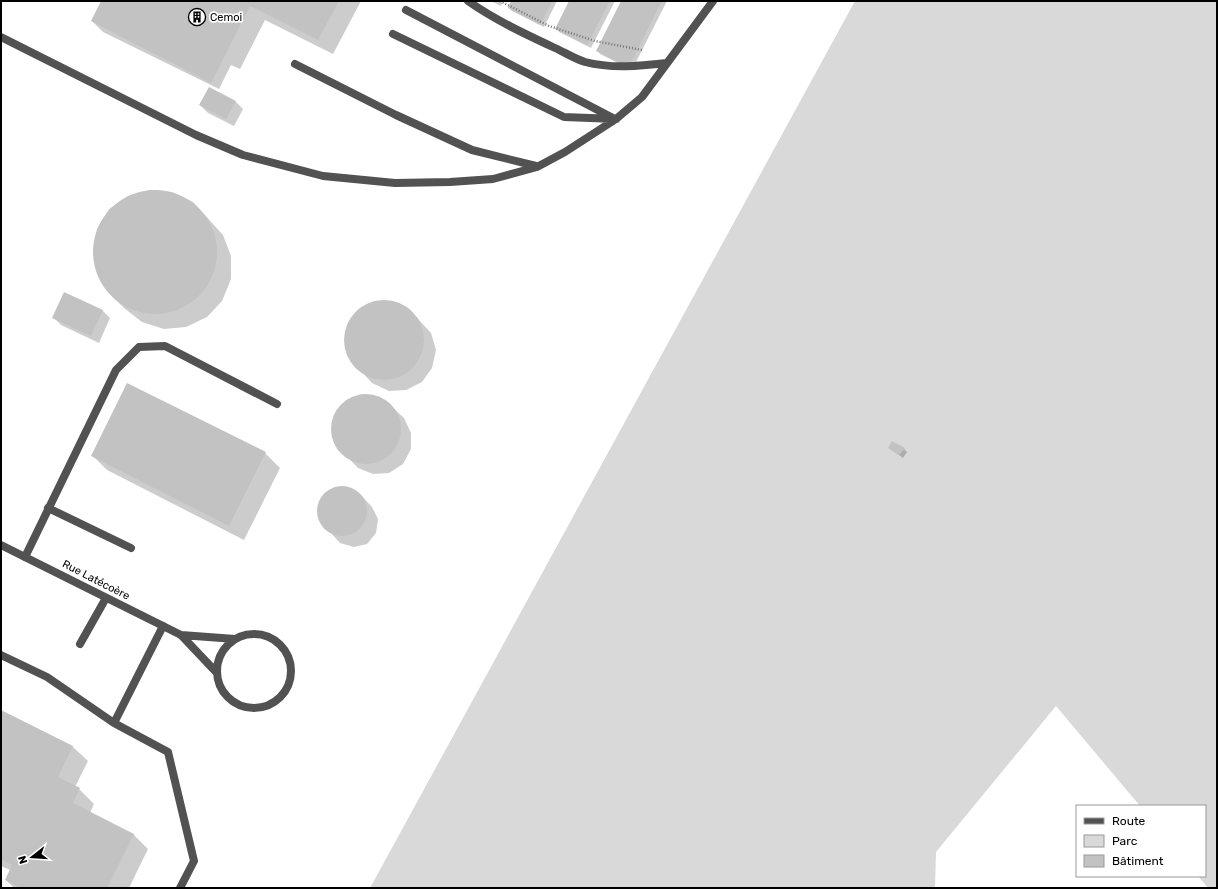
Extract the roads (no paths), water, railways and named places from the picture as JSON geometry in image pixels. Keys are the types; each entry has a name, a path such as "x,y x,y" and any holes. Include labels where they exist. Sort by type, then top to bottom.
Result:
{"street":[{"path":"468,1 483,11 584,62 612,66 638,66 668,63"},
{"path":"1,37 196,135 243,155 323,176 395,183 450,182 493,179 537,167 565,152 616,119 642,97 713,1"},
{"path":"406,10 616,119"},
{"path":"393,34 564,117 616,119"},
{"path":"294,64 396,115 472,150 537,167"},
{"path":"25,557 116,370 139,347 165,346 277,404"},
{"path":"48,508 131,548"},
{"name":"Rue Latécoère","path":"1,545 181,635"},
{"path":"80,644 106,598"},
{"path":"114,723 163,626"},
{"path":"255,634 267,636 278,643 286,652 290,661 292,672 290,683 278,701 269,706 257,709 243,707 232,702 223,692 218,683 216,673 217,664 221,654 228,644 235,639 245,635 255,634"},
{"path":"181,635 235,639"},
{"path":"181,635 216,673"},
{"path":"1,655 47,677 114,723 168,752 194,861 180,888"}],"place":[{"name":"Cemoi","path":"197,17"}]}
